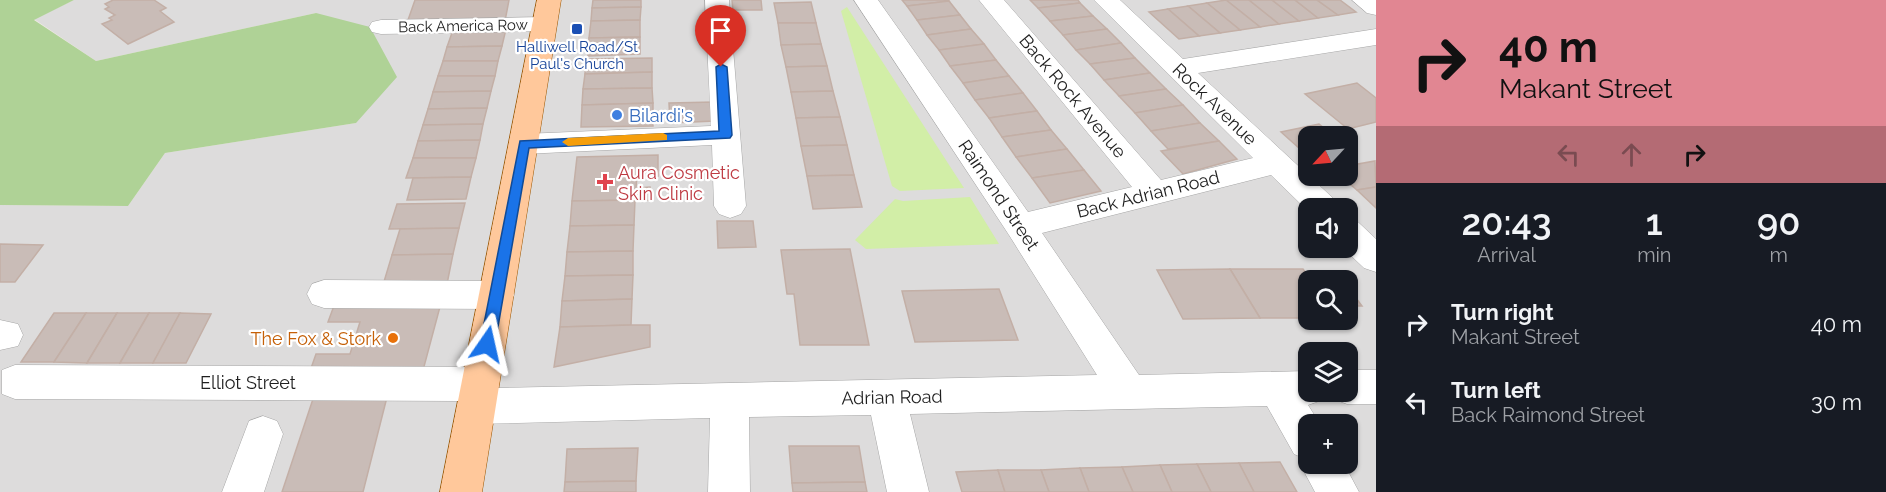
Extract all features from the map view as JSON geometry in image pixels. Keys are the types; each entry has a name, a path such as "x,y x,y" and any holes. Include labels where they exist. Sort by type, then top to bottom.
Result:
{"main road":[{"path":"461,492 547,12"}],"street":[{"path":"717,0 730,206"},
{"name":"Raimond Street","path":"866,0 1020,225 1129,392"},
{"name":"Back Rock Avenue","path":"991,0 1154,193"},
{"name":"Rock Avenue","path":"1106,0 1313,198"},
{"path":"1364,0 1376,8"},
{"name":"Back America Row","path":"381,27 547,12"},
{"path":"1177,68 1376,37"},
{"path":"524,144 726,135"},
{"name":"Back Adrian Road","path":"1020,225 1276,163"},
{"path":"1358,242 1376,259"},
{"path":"324,294 497,295"},
{"name":"Elliot Street","path":"15,382 478,395"},
{"path":"1358,387 1376,387"},
{"path":"1293,388 1300,414"},
{"name":"Adrian Road","path":"478,395 730,401 1293,388"},
{"path":"887,397 908,492"},
{"path":"729,492 730,401"},
{"path":"243,492 263,434"},
{"path":"1327,474 1338,492"}],"shaded area":[{"path":"74,0 1376,0 1376,492 0,492 0,205 128,206 165,153 356,123 316,13 96,61 34,19"}],"green space":[{"path":"0,0 74,0 34,20 96,61 316,13 370,27 397,77 356,123 165,153 128,206 0,205"},
{"path":"847,7 964,188 900,191 892,186 841,11"},
{"path":"970,197 999,244 866,249 855,240 895,199 903,201"}],"building":[{"path":"113,0 154,0 166,8 160,11 174,22 128,44 102,24 112,20 109,18 115,15 105,9 109,7 105,4"},
{"path":"415,0 509,0 505,21 407,23"},
{"path":"593,0 641,0 641,7 592,8"},
{"path":"732,0 761,0 762,10 733,10"},
{"path":"902,0 948,0 949,1 907,6"},
{"path":"1030,0 1078,0 1080,3 1038,8"},
{"path":"1226,0 1249,0 1279,24 1260,27"},
{"path":"1226,0 1260,27 1240,30 1207,3"},
{"path":"1249,0 1272,0 1299,21 1279,24"},
{"path":"1272,0 1295,0 1318,18 1299,21"},
{"path":"1295,0 1317,0 1338,15 1318,18"},
{"path":"1317,0 1340,0 1356,12 1338,15"},
{"path":"949,1 960,15 917,20 907,6"},
{"path":"811,2 816,23 778,23 774,3"},
{"path":"1080,3 1093,16 1050,21 1038,8"},
{"path":"1207,3 1240,30 1220,33 1188,6"},
{"path":"1188,6 1220,33 1199,36 1168,9"},
{"path":"641,7 640,20 591,21 592,8"},
{"path":"1168,9 1199,36 1179,39 1149,12"},
{"path":"960,15 971,29 927,35 917,20"},
{"path":"1093,16 1107,29 1063,35 1050,21"},
{"path":"640,20 640,37 589,38 591,21"},
{"path":"778,23 816,23 821,44 781,45"},
{"path":"506,29 502,46 447,47 453,30"},
{"path":"971,29 984,44 939,50 927,35"},
{"path":"1107,29 1121,43 1076,50 1063,35"},
{"path":"640,37 640,54 588,56 589,38"},
{"path":"1121,43 1135,58 1090,64 1076,50"},
{"path":"821,44 827,66 786,67 781,45"},
{"path":"984,44 996,60 950,66 939,50"},
{"path":"502,46 498,61 443,61 447,47"},
{"path":"652,58 652,72 585,74 586,59"},
{"path":"1135,58 1150,73 1104,80 1090,64"},
{"path":"996,60 1009,76 963,83 950,66"},
{"path":"443,61 498,61 495,76 438,76"},
{"path":"827,66 833,91 791,92 786,67"},
{"path":"652,72 652,88 583,89 585,74"},
{"path":"1150,73 1166,89 1119,96 1104,80"},
{"path":"438,76 495,76 491,91 433,92"},
{"path":"1009,76 1023,93 975,100 963,83"},
{"path":"1357,83 1376,98 1376,122 1358,126 1344,126 1305,94"},
{"path":"652,88 653,103 582,105 583,89"},
{"path":"1166,89 1183,105 1135,113 1119,96"},
{"path":"491,91 487,108 428,109 433,92"},
{"path":"833,91 840,117 796,118 791,92"},
{"path":"1023,93 1037,111 989,118 975,100"},
{"path":"714,102 715,121 670,123 669,103"},
{"name":"Bilardi's","path":"653,103 653,126 581,127 582,105"},
{"path":"1183,105 1200,123 1151,131 1135,113"},
{"path":"487,108 483,124 423,125 428,109"},
{"path":"1037,111 1051,130 1002,137 989,118"},
{"path":"840,117 847,145 801,146 796,118"},
{"path":"1200,123 1219,141 1168,149 1151,131"},
{"path":"483,124 480,140 418,141 423,125"},
{"path":"1298,128 1298,147 1281,132"},
{"path":"1051,130 1067,149 1016,157 1002,137"},
{"path":"480,140 476,158 413,158 418,141"},
{"path":"1219,141 1237,159 1183,174 1161,151"},
{"path":"847,145 854,175 807,176 801,146"},
{"path":"1067,149 1084,170 1032,178 1016,157"},
{"name":"Aura Cosmetic Skin Clinic","path":"658,155 658,176 637,176 636,188 650,187 650,200 572,201 577,157"},
{"path":"413,158 476,158 471,177 406,178"},
{"path":"1375,161 1376,187 1357,190 1352,186 1358,186 1358,164"},
{"path":"1084,170 1101,191 1050,203 1032,178"},
{"path":"854,175 862,207 813,209 807,176"},
{"path":"471,177 466,199 407,200 413,178"},
{"path":"1376,187 1376,208 1357,190"},
{"path":"635,200 634,225 570,226 572,201"},
{"path":"465,203 459,228 389,229 397,204"},
{"path":"717,221 753,221 756,247 718,248"},
{"path":"634,225 633,251 567,252 570,226"},
{"path":"459,228 453,254 392,255 400,229"},
{"path":"0,244 43,245 15,282 0,282"},
{"path":"850,249 869,345 800,345 794,294 787,294 781,250"},
{"path":"633,251 633,275 565,276 567,252"},
{"path":"453,254 447,284 383,285 392,255"},
{"path":"1230,269 1303,269 1298,270 1298,318 1260,318"},
{"path":"1230,269 1260,318 1183,319 1157,270"},
{"path":"633,275 632,299 562,301 565,276"},
{"path":"999,289 1018,340 915,342 902,291"},
{"path":"632,299 631,325 560,327 562,301"},
{"name":"The Fox & Stork","path":"335,303 441,303 422,374 309,374 316,354 350,354 360,322 328,322"},
{"path":"54,313 86,313 54,362 21,362"},
{"path":"86,313 117,313 87,363 54,362"},
{"path":"117,313 149,313 120,363 87,363"},
{"path":"149,313 180,313 153,363 120,363"},
{"path":"180,313 211,314 186,363 153,363"},
{"path":"650,325 650,347 554,367 560,327"},
{"path":"387,397 363,492 282,492 313,399"},
{"path":"789,446 859,446 865,482 792,483"},
{"path":"638,448 636,481 565,482 567,449"},
{"path":"1280,462 1297,492 1254,492 1239,463"},
{"path":"1239,463 1254,492 1211,492 1197,464"},
{"path":"1197,464 1211,492 1172,492 1160,465"},
{"path":"1160,465 1172,492 1133,492 1122,467"},
{"path":"1122,467 1133,492 1089,492 1080,468"},
{"path":"1080,468 1089,492 1049,492 1041,470"},
{"path":"998,470 1005,492 962,492 956,472"},
{"path":"998,470 1041,470 1049,492 1005,492"},
{"path":"636,481 636,492 564,492 565,482"},
{"path":"865,482 867,492 793,492 792,483"}],"slow traffic":[{"path":"568,142 663,138"}],"place":[{"name":"Halliwell Road/St Paul's Church","path":"577,29"},
{"name":"Bilardi's","path":"617,115"},
{"name":"Aura Cosmetic Skin Clinic","path":"605,182"},
{"name":"The Fox & Stork","path":"393,338"}],"route":[{"path":"487,344 524,144 726,135 721,67"}]}
